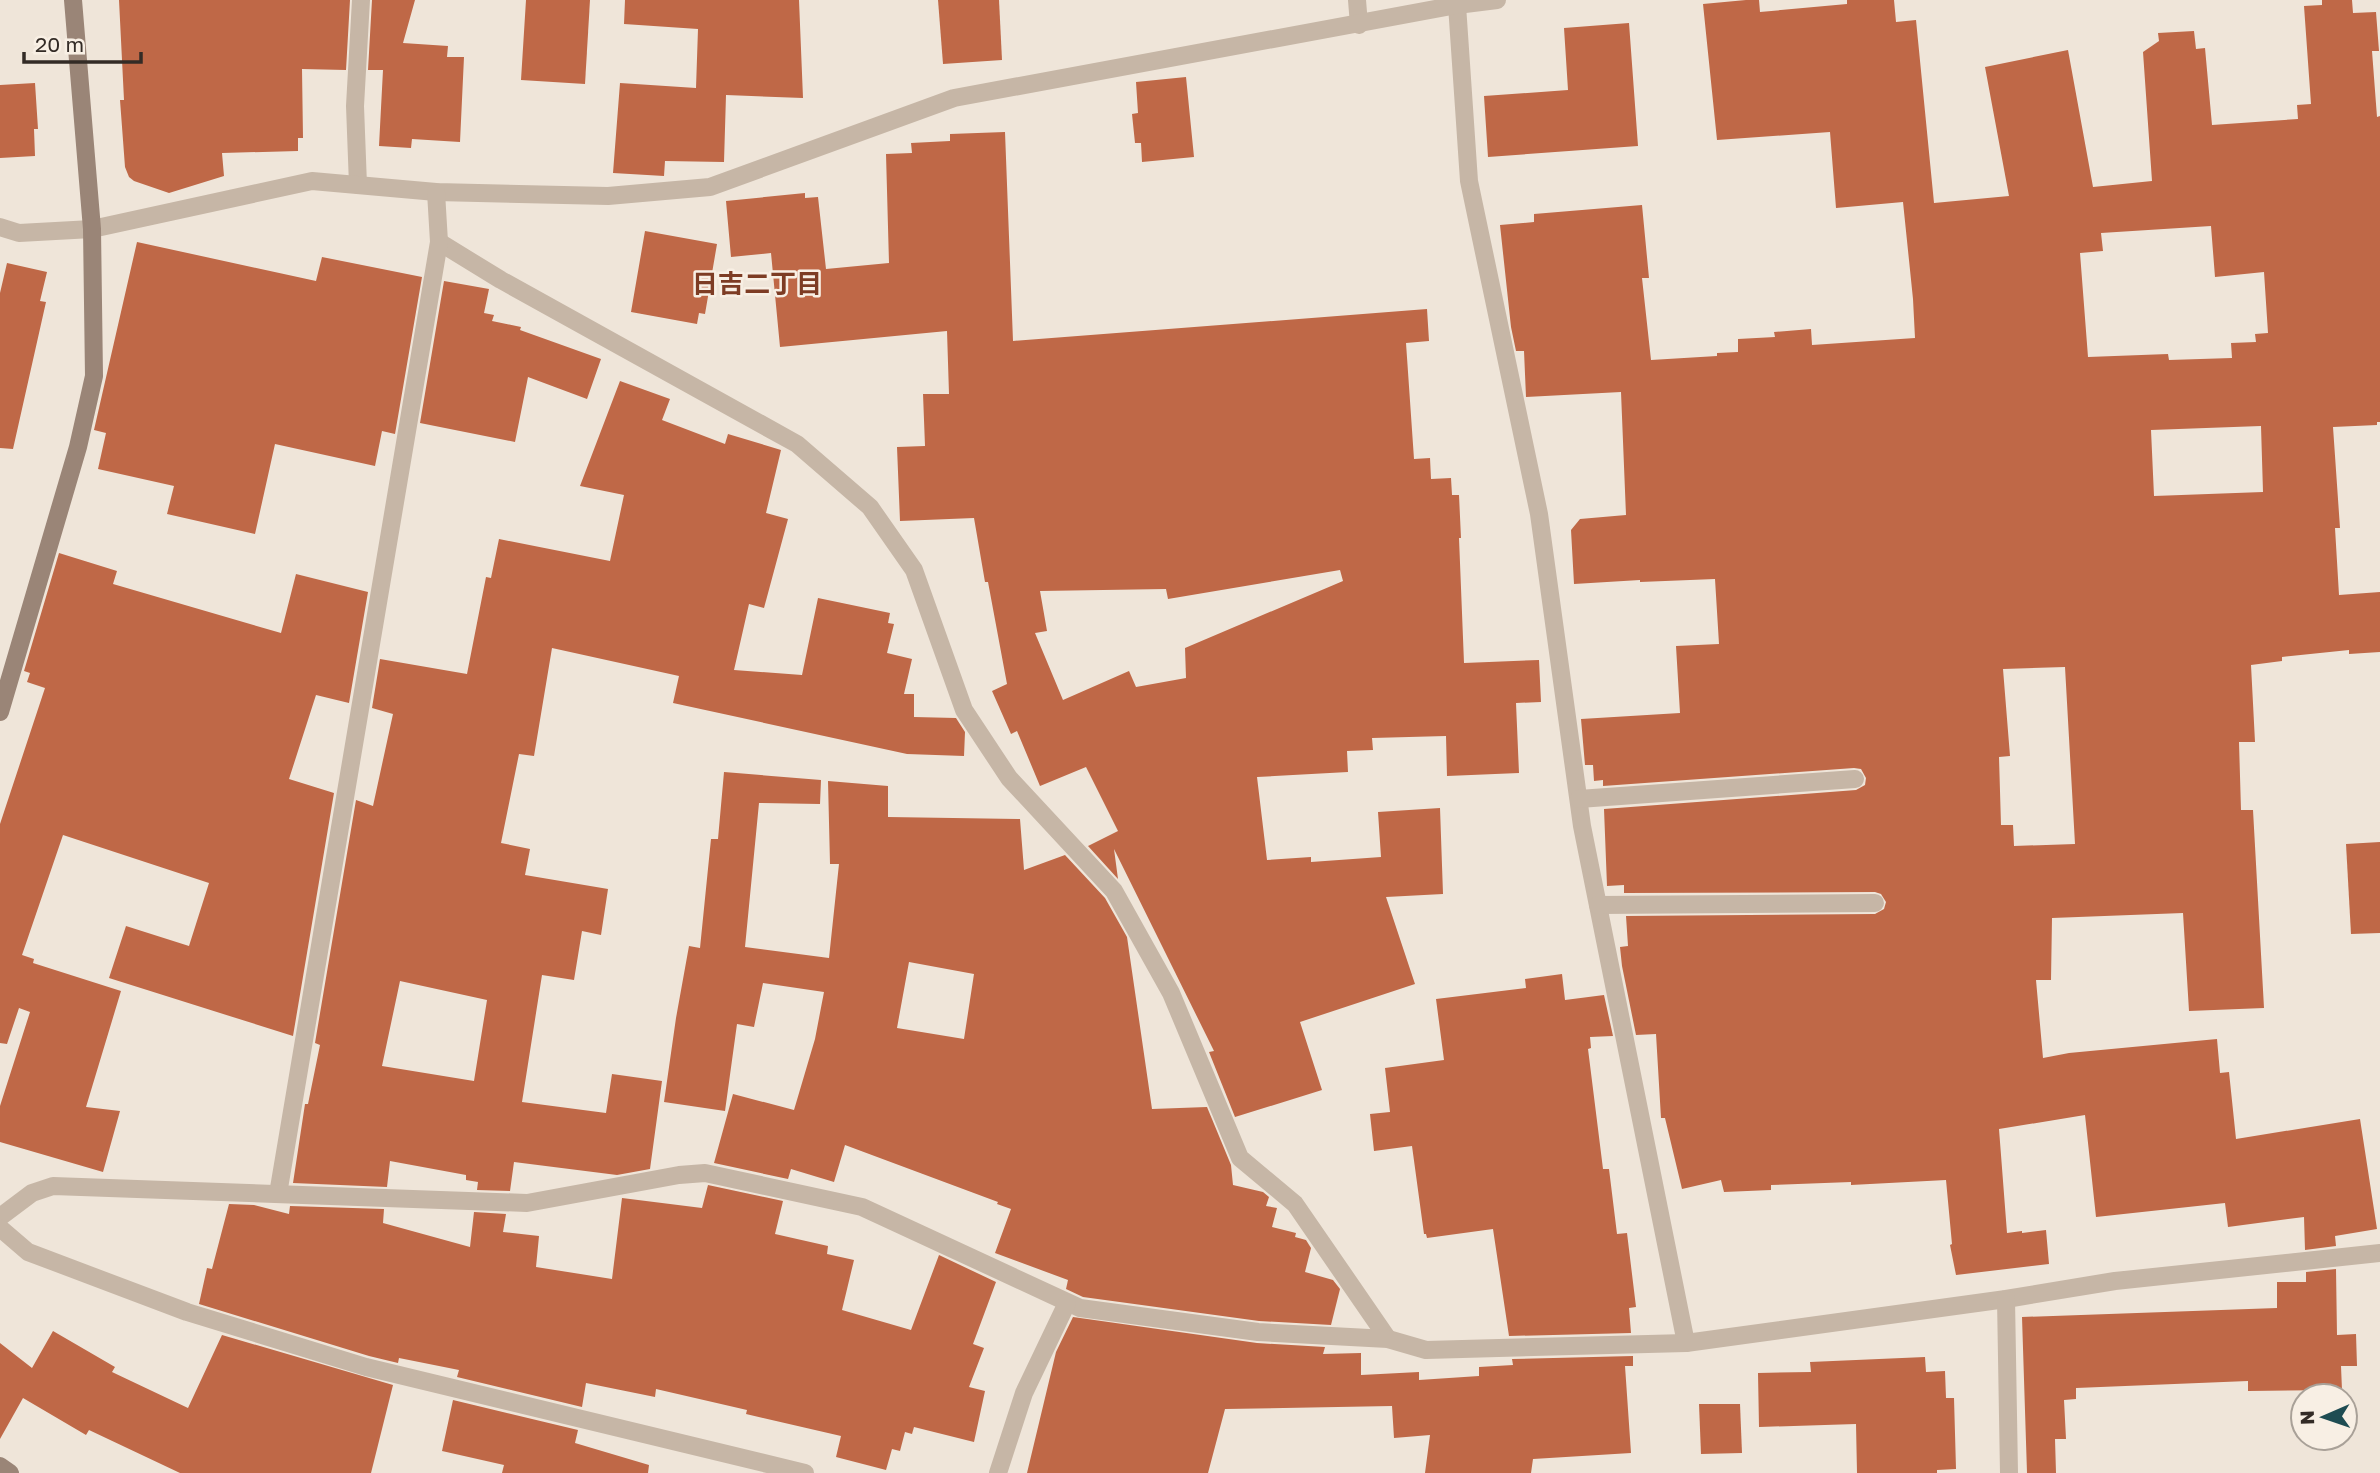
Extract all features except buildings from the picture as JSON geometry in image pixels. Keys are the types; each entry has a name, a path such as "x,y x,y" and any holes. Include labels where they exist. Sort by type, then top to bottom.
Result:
{"street":[{"path":"0,712 78,447 94,376 92,229 73,0"},
{"path":"358,185 355,106 361,0"},
{"path":"1357,0 1359,25"},
{"path":"0,227 19,233 92,229 312,181 436,192 608,196 709,187 954,98 1457,5 1497,0"},
{"path":"1457,5 1469,181 1539,514 1579,799 1686,1343"},
{"path":"278,1194 439,242 436,192"},
{"path":"439,242 513,287 797,444 870,507 914,570 964,710 1010,778 1114,891 1171,993 1240,1158 1294,1204 1388,1339"},
{"path":"1579,799 1855,779"},
{"path":"1598,905 1875,903"},
{"path":"0,1217 32,1193 53,1186 527,1203 679,1175 705,1173 862,1207 1080,1308 1258,1332 1388,1339 1426,1350 1686,1343 2006,1299 2115,1281 2380,1253"},
{"path":"0,1228 28,1252 187,1312 354,1364 805,1473"},
{"path":"2006,1299 2009,1473"},
{"path":"998,1473 1024,1393 1067,1303"},
{"path":"0,1466 10,1473"}],"district":[{"name":"日吉二丁目","path":"757,284"}]}
